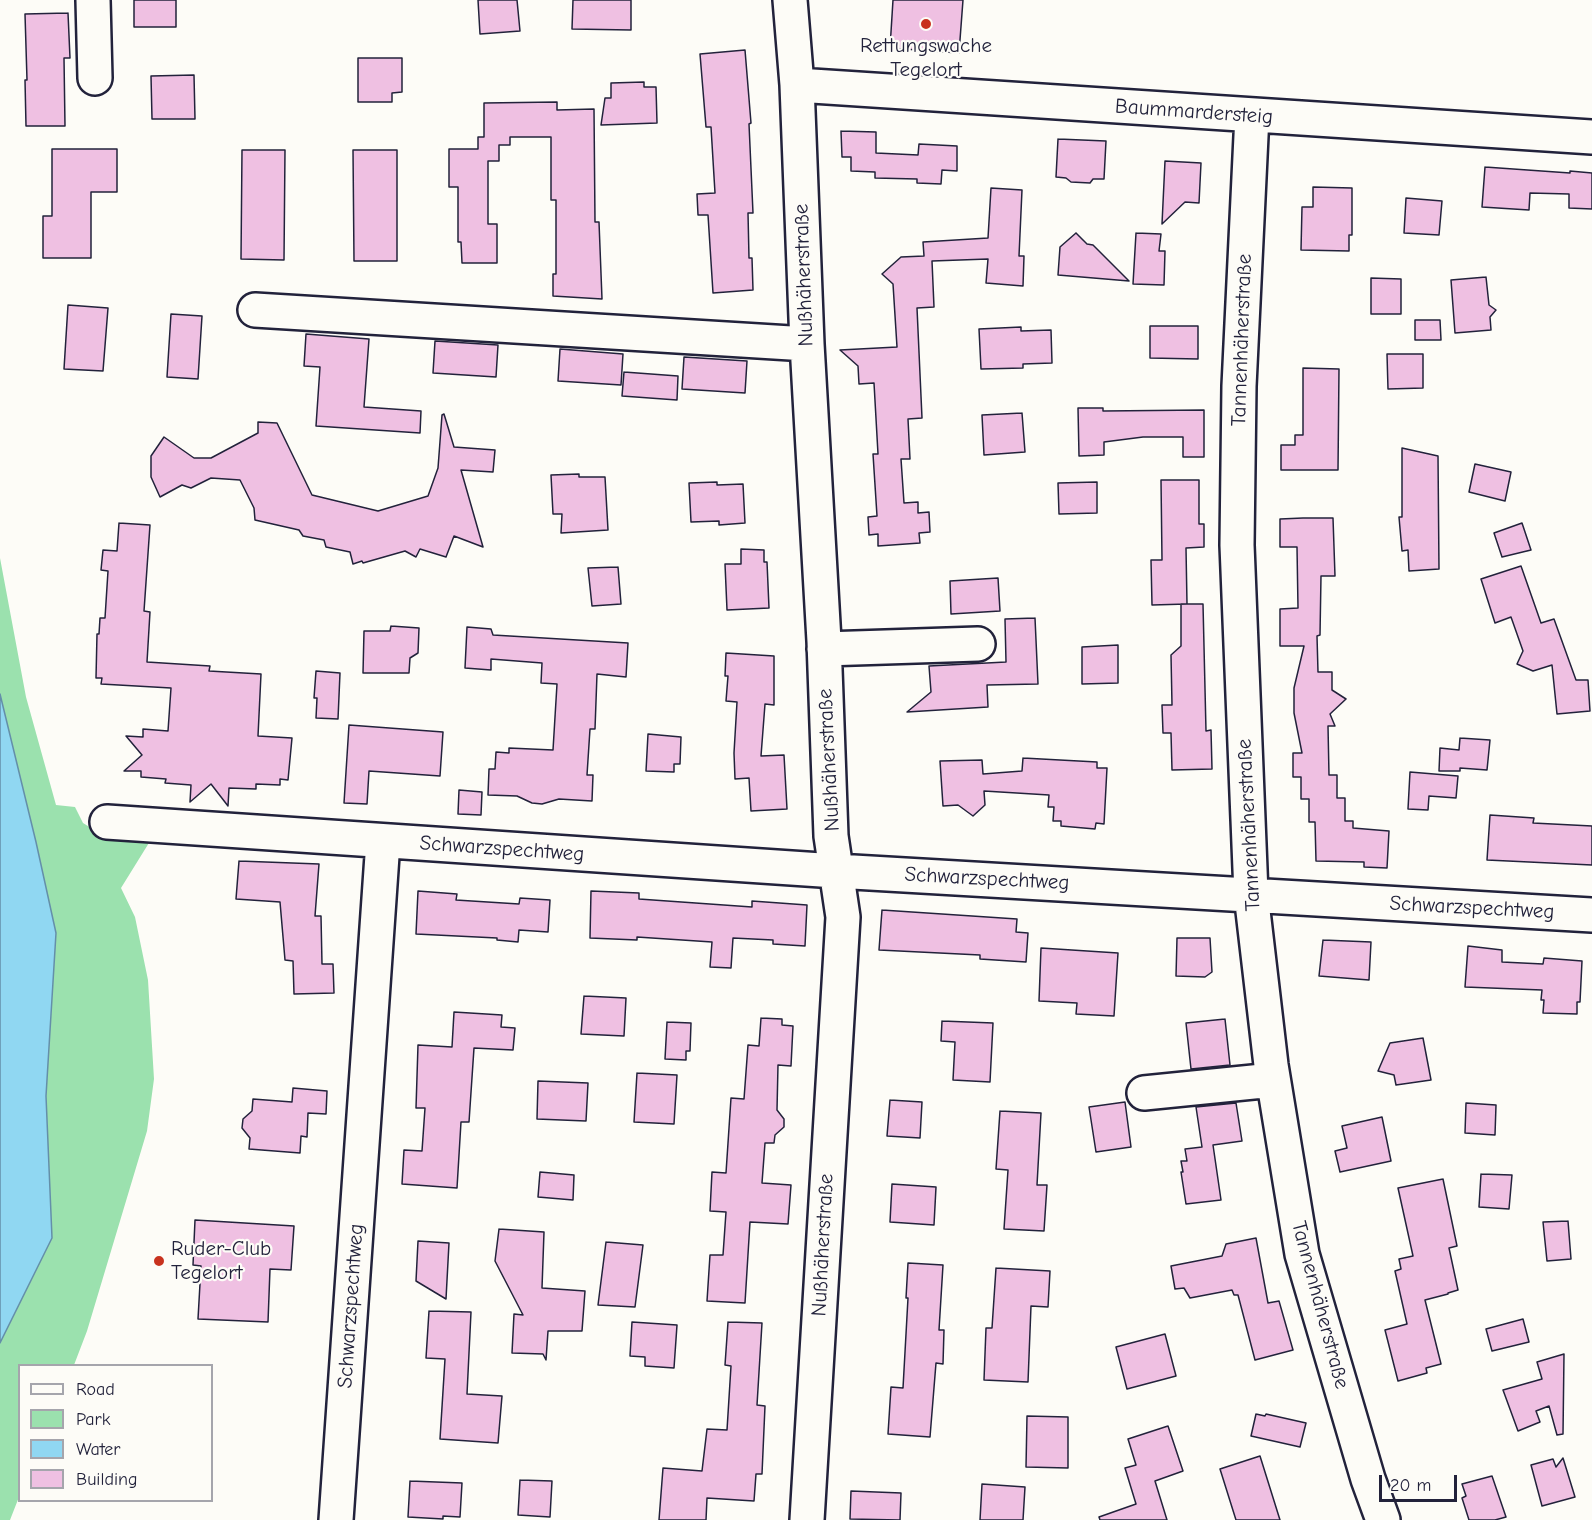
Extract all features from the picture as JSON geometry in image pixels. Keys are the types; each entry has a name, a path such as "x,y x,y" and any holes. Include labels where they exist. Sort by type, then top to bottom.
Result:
{"street":[{"path":"93,0 95,78"},
{"name":"Nußhäherstraße","path":"789,0 796,85 831,836 843,917 807,1520"},
{"name":"Baummardersteig","path":"796,85 1592,137"},
{"name":"Tannenhäherstraße","path":"1252,116 1239,386 1237,545 1251,894 1273,1080 1302,1254 1368,1479 1383,1520"},
{"path":"255,310 807,344"},
{"path":"824,648 978,644"},
{"name":"Schwarzspechtweg","path":"107,822 837,871 1592,915"},
{"name":"Schwarzspechtweg","path":"336,1520 383,841"},
{"path":"1144,1093 1273,1080"}],"green space":[{"path":"0,558 26,697 56,805 75,807 83,823 96,831 152,838 121,888 135,917 148,980 154,1079 147,1131 87,1331 74,1364 18,1364 18,1500 10,1520 0,1520 0,1343 52,1238 46,1096 56,933 0,694"}],"water":[{"path":"0,694 56,933 46,1096 52,1238 0,1343"}],"building":[{"path":"134,0 176,0 176,27 134,27"},
{"path":"478,0 517,0 520,31 480,34"},
{"path":"573,0 631,0 631,30 572,29"},
{"name":"Rettungswache Tegelort","path":"893,0 963,0 959,53 890,48"},
{"path":"68,13 70,58 64,58 65,126 26,126 25,14"},
{"path":"745,50 751,123 749,124 753,213 748,213 749,258 752,258 753,290 713,293 708,215 698,215 697,194 715,193 711,127 706,127 700,54"},
{"path":"358,58 402,58 402,92 392,93 392,102 358,102"},
{"path":"194,75 195,119 152,119 151,76"},
{"path":"644,82 644,87 656,87 657,123 601,125 605,98 611,98 611,83"},
{"path":"557,102 557,110 594,109 595,222 599,222 602,299 553,296 553,274 556,274 556,200 551,200 551,137 510,137 510,145 499,145 499,161 488,161 488,224 497,224 497,263 462,263 461,242 458,242 458,187 449,187 449,149 478,149 478,137 484,137 484,103"},
{"path":"841,131 876,132 876,153 918,155 919,144 957,146 957,171 942,170 941,184 917,183 917,179 875,178 875,172 851,171 851,157 842,157"},
{"path":"1058,139 1106,141 1104,179 1093,179 1090,183 1071,182 1066,178 1056,177"},
{"path":"52,149 117,149 117,192 91,192 91,258 43,258 43,216 52,216"},
{"path":"242,150 285,150 284,260 241,259"},
{"path":"353,150 397,150 397,261 354,261"},
{"path":"1165,161 1201,163 1199,203 1185,202 1162,224"},
{"path":"1485,167 1592,173 1592,209 1569,208 1569,194 1530,193 1529,210 1482,207"},
{"path":"1313,187 1352,188 1352,235 1349,235 1349,251 1301,250 1302,207 1313,207"},
{"path":"991,188 1022,190 1019,256 1024,256 1023,286 986,283 988,259 932,261 934,307 917,308 922,418 908,419 910,459 901,459 904,503 918,502 918,513 929,512 930,532 919,533 920,543 878,546 878,534 869,535 868,517 877,516 873,454 878,454 874,383 859,384 858,366 840,350 897,347 893,284 882,274 901,257 924,256 923,242 988,238"},
{"path":"1406,198 1442,201 1439,235 1404,233"},
{"path":"1076,233 1087,244 1093,245 1129,281 1058,275 1060,247"},
{"path":"1136,233 1161,234 1159,251 1165,251 1164,285 1133,284"},
{"path":"1486,277 1489,305 1496,310 1490,317 1491,330 1455,333 1451,280"},
{"path":"1371,278 1401,279 1401,314 1371,314"},
{"path":"68,305 108,308 103,371 64,369"},
{"path":"171,314 202,316 198,379 167,377"},
{"path":"1415,320 1440,320 1441,340 1415,340"},
{"path":"1150,326 1198,326 1198,359 1150,358"},
{"path":"1021,327 1021,331 1051,330 1052,363 1023,364 1023,368 981,369 979,329"},
{"path":"306,334 369,339 364,407 421,411 420,433 316,426 320,367 304,366"},
{"path":"435,341 498,345 496,377 433,373"},
{"path":"560,349 623,354 621,385 558,381"},
{"path":"1387,354 1423,354 1423,388 1388,389"},
{"path":"684,357 747,361 745,393 682,389"},
{"path":"1303,368 1339,369 1338,470 1281,470 1281,445 1295,445 1295,435 1303,435"},
{"path":"624,372 678,376 677,400 622,396"},
{"path":"1078,408 1103,408 1103,411 1204,410 1204,457 1183,457 1183,437 1143,437 1104,442 1104,455 1079,456"},
{"path":"1022,413 1025,452 984,455 982,415"},
{"path":"444,414 454,447 495,450 493,472 461,470 483,547 454,536 446,557 420,549 416,557 405,551 353,564 350,552 326,547 324,540 303,536 299,530 255,520 254,508 240,480 211,478 191,488 182,485 160,497 151,477 151,456 164,437 194,458 211,458 258,433 258,422 277,423 312,495 378,511 428,496 438,468 442,415"},
{"path":"1402,448 1438,456 1439,569 1409,571 1408,550 1402,551 1399,517 1402,517"},
{"path":"1475,464 1511,472 1505,501 1469,492"},
{"path":"579,474 579,477 605,477 608,530 561,533 562,514 553,514 551,475"},
{"path":"1161,480 1199,480 1199,524 1204,524 1204,547 1186,548 1187,604 1152,605 1151,560 1162,560"},
{"path":"717,482 717,485 743,484 745,523 719,525 719,521 691,522 689,483"},
{"path":"1097,482 1097,513 1059,514 1058,483"},
{"path":"1333,518 1335,576 1321,576 1320,635 1317,636 1318,672 1332,672 1332,690 1346,699 1330,714 1335,726 1328,726 1329,775 1337,775 1337,798 1345,798 1345,821 1353,821 1353,828 1389,831 1387,868 1364,867 1364,862 1316,861 1315,822 1309,822 1309,799 1301,799 1301,777 1293,777 1293,753 1302,753 1294,713 1294,688 1304,646 1280,646 1280,609 1298,608 1297,547 1280,547 1280,519"},
{"path":"119,523 150,525 144,611 150,612 147,662 210,666 209,671 261,674 258,736 292,738 288,780 280,779 280,785 256,784 256,789 229,788 228,806 211,784 190,802 191,785 165,783 166,779 141,777 141,771 124,771 142,755 126,736 143,737 143,729 168,731 171,688 101,684 102,678 96,678 97,634 99,634 100,618 105,618 108,571 101,570 103,550 117,551"},
{"path":"1522,523 1531,550 1502,557 1494,533"},
{"path":"741,549 764,550 764,562 767,562 769,608 727,610 725,564 741,564"},
{"path":"1521,566 1541,623 1554,619 1576,680 1588,680 1590,711 1557,714 1552,665 1533,671 1517,664 1523,651 1511,617 1495,623 1481,579"},
{"path":"618,567 621,604 592,606 588,568"},
{"path":"998,578 1000,611 951,614 950,581"},
{"path":"1181,604 1203,604 1206,731 1211,730 1212,769 1172,770 1171,733 1163,733 1162,705 1172,705 1171,655 1181,646"},
{"path":"1035,618 1038,684 987,685 988,707 907,712 931,692 929,666 1006,662 1005,619"},
{"path":"391,626 419,628 418,653 410,658 409,673 363,673 364,631 390,631"},
{"path":"467,627 491,629 493,635 628,643 626,677 597,674 595,729 590,729 587,775 593,775 592,801 559,799 542,804 532,803 517,796 488,795 489,769 495,769 496,752 509,753 509,748 553,750 557,684 541,683 542,663 491,659 491,670 465,668"},
{"path":"1118,645 1118,683 1082,684 1082,647"},
{"path":"726,653 774,656 774,705 765,704 761,756 784,755 787,809 751,811 749,778 735,779 737,702 726,701 728,676 725,676"},
{"path":"316,671 340,673 338,719 316,718 317,698 314,698"},
{"path":"349,725 443,732 440,776 369,771 367,804 344,803"},
{"path":"648,734 681,737 680,764 674,764 674,772 646,771"},
{"path":"1460,738 1490,740 1487,770 1460,768 1460,771 1439,771 1440,748 1459,750"},
{"path":"1023,758 1097,762 1097,768 1107,768 1104,824 1096,823 1095,829 1061,826 1061,821 1053,821 1054,807 1048,807 1049,795 984,791 985,805 973,816 958,805 943,806 940,761 982,760 983,774 1022,771"},
{"path":"1410,772 1458,776 1456,798 1429,796 1428,810 1408,809"},
{"path":"459,790 482,792 481,815 458,814"},
{"path":"1490,815 1534,818 1533,823 1592,826 1592,865 1487,860"},
{"path":"239,861 319,864 315,916 321,916 322,964 333,964 334,993 294,994 293,961 285,960 280,902 236,899"},
{"path":"418,891 457,894 456,900 519,904 520,898 550,900 548,932 519,930 518,942 497,940 497,938 416,934"},
{"path":"591,891 639,893 639,899 752,907 752,901 807,905 805,946 773,944 773,940 733,938 731,968 710,967 712,942 637,937 637,940 590,938"},
{"path":"882,910 1017,919 1016,932 1028,933 1026,962 980,959 980,955 879,950"},
{"path":"1177,938 1210,938 1212,972 1205,977 1176,976"},
{"path":"1323,940 1371,942 1369,980 1319,976"},
{"path":"1468,946 1502,950 1502,962 1543,964 1544,958 1582,961 1580,1002 1577,1002 1577,1014 1543,1013 1542,990 1465,987"},
{"path":"1041,948 1118,953 1114,1016 1076,1014 1077,1003 1039,1001"},
{"path":"584,996 626,998 624,1036 581,1034"},
{"path":"454,1012 502,1015 501,1027 515,1028 513,1050 474,1048 469,1122 461,1122 457,1188 402,1184 404,1150 422,1151 425,1108 416,1108 418,1045 452,1047"},
{"path":"761,1018 782,1019 782,1025 793,1026 791,1066 778,1065 777,1110 784,1119 784,1127 775,1135 774,1143 765,1143 762,1183 791,1185 788,1224 750,1222 745,1303 707,1301 710,1255 723,1255 726,1212 710,1211 712,1172 726,1173 731,1098 744,1099 748,1045 759,1046"},
{"path":"1225,1019 1230,1065 1191,1069 1186,1023"},
{"path":"942,1021 993,1023 990,1082 953,1080 955,1042 941,1041"},
{"path":"667,1022 691,1023 690,1051 686,1051 686,1060 665,1059"},
{"path":"1423,1038 1431,1080 1396,1085 1394,1075 1378,1071 1390,1043"},
{"path":"637,1073 677,1075 674,1124 634,1122"},
{"path":"538,1081 588,1083 586,1121 537,1119"},
{"path":"293,1088 327,1091 326,1114 308,1113 307,1137 301,1136 300,1153 249,1149 250,1138 242,1128 243,1119 252,1111 253,1099 292,1102"},
{"path":"890,1100 922,1102 920,1138 887,1136"},
{"path":"1125,1102 1131,1147 1096,1152 1089,1107"},
{"path":"1236,1103 1242,1141 1213,1145 1221,1200 1186,1204 1181,1161 1187,1161 1185,1149 1202,1147 1196,1107"},
{"path":"1466,1103 1496,1105 1495,1135 1465,1133"},
{"path":"1000,1111 1041,1113 1037,1185 1047,1185 1044,1231 1004,1229 1008,1170 996,1169"},
{"path":"1382,1117 1391,1161 1340,1172 1335,1151 1347,1148 1342,1126"},
{"path":"540,1172 574,1175 573,1200 538,1197"},
{"path":"1481,1174 1512,1175 1509,1209 1479,1207"},
{"path":"1443,1179 1457,1246 1449,1248 1458,1290 1425,1300 1441,1364 1426,1368 1427,1373 1398,1381 1385,1330 1407,1324 1395,1271 1401,1269 1399,1259 1413,1256 1398,1188"},
{"path":"892,1184 936,1187 934,1225 890,1222"},
{"path":"195,1220 294,1226 291,1270 270,1269 268,1322 198,1319 201,1266 193,1265"},
{"path":"1568,1221 1571,1259 1547,1261 1543,1222"},
{"path":"499,1229 544,1232 542,1288 585,1291 582,1331 548,1331 546,1360 543,1354 512,1353 514,1314 523,1315 495,1261"},
{"path":"1256,1238 1268,1303 1279,1301 1293,1350 1255,1360 1238,1295 1234,1295 1232,1290 1190,1298 1184,1288 1175,1289 1171,1266 1222,1256 1226,1244"},
{"path":"418,1241 449,1243 446,1299 416,1281"},
{"path":"606,1242 643,1245 635,1307 598,1305"},
{"path":"908,1263 943,1265 939,1330 944,1330 943,1364 936,1363 930,1437 888,1434 891,1387 903,1388"},
{"path":"996,1268 1050,1271 1048,1307 1031,1306 1028,1382 984,1380 986,1328 992,1328"},
{"path":"429,1311 471,1312 467,1394 502,1396 498,1443 440,1439 445,1359 426,1358"},
{"path":"1523,1319 1529,1342 1492,1351 1486,1329"},
{"path":"632,1322 677,1325 674,1368 645,1366 645,1357 630,1356"},
{"path":"728,1322 762,1323 757,1405 765,1406 762,1474 756,1474 754,1501 707,1498 706,1520 659,1520 663,1468 702,1471 707,1429 727,1430 731,1366 725,1365"},
{"path":"1165,1334 1176,1376 1127,1389 1116,1347"},
{"path":"1564,1354 1563,1434 1557,1435 1549,1406 1536,1411 1540,1422 1518,1431 1503,1390 1542,1379 1537,1362"},
{"path":"1256,1414 1306,1423 1300,1447 1251,1436"},
{"path":"1027,1416 1068,1417 1068,1468 1026,1467"},
{"path":"1168,1426 1183,1471 1155,1481 1167,1520 1100,1520 1099,1517 1136,1504 1125,1468 1136,1465 1128,1439"},
{"path":"1260,1456 1280,1520 1236,1520 1220,1469"},
{"path":"1563,1458 1575,1497 1542,1506 1531,1465 1553,1459 1556,1467"},
{"path":"1492,1476 1506,1517 1495,1520 1469,1520 1462,1498 1466,1496 1462,1484"},
{"path":"520,1480 552,1481 550,1517 518,1515"},
{"path":"410,1481 462,1483 460,1517 443,1516 443,1519 408,1517"},
{"path":"982,1484 1025,1487 1023,1520 980,1520"},
{"path":"851,1491 901,1493 900,1520 850,1519"}],"place":[{"name":"Rettungswache Tegelort","path":"926,24"},
{"name":"Ruder-Club Tegelort","path":"159,1261"}]}
